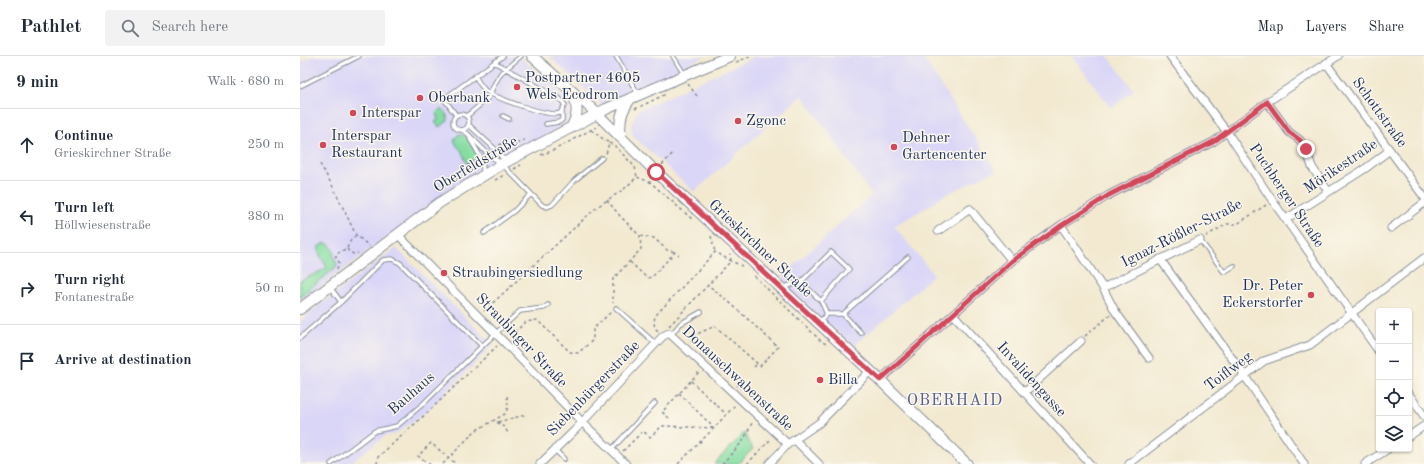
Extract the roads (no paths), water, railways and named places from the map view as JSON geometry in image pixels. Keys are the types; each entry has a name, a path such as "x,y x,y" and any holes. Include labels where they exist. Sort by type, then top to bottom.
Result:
{"main road":[{"name":"Grieskirchner Straße","path":"532,56 606,122 656,172 880,380 967,464"},
{"name":"Oberfeldstraße","path":"300,309 439,203 486,180 504,163 571,128 588,125 597,114 635,97 686,80 730,56"},
{"path":"571,128 578,110 574,93"},
{"path":"620,137 621,115 624,107 635,97"}],"street":[{"name":"Puchberger Straße","path":"1170,56 1227,132 1272,200 1376,348"},
{"path":"880,380 1012,261 1062,225 1109,195 1213,142 1267,102 1338,56"},
{"name":"Schottstraße","path":"1326,63 1424,197"},
{"path":"1267,102 1289,132 1300,140 1306,149 1312,167 1328,191"},
{"name":"Mörikestraße","path":"1286,219 1366,168 1390,150"},
{"path":"1391,228 1424,203"},
{"path":"938,231 970,209 1012,261"},
{"path":"1062,225 1103,288 1116,311 1149,358"},
{"name":"Straubinger Straße","path":"398,234 582,422 626,464"},
{"name":"Ignaz-Rößler-Straße","path":"1103,288 1200,240"},
{"path":"1160,259 1244,376 1304,464"},
{"name":"Toiflweg","path":"1129,464 1264,361 1310,345 1424,259"},
{"name":"Invalidengasse","path":"953,314 1090,464"},
{"name":"Siebenbürgerstraße","path":"540,464 656,344 668,335"},
{"name":"Donauschwabenstraße","path":"668,335 705,366 788,444"},
{"path":"1025,392 1081,340"},
{"path":"768,464 788,444 819,423 870,371"},
{"path":"1412,398 1424,416"},
{"path":"1412,434 1424,426"},
{"path":"795,440 819,464"},
{"path":"1365,464 1383,452"}],"lane":[{"path":"300,86 359,56"},
{"path":"456,115 444,99 503,56"},
{"path":"467,116 488,98 494,83 501,73 521,56"},
{"path":"616,56 635,97"},
{"path":"673,56 686,80"},
{"path":"475,76 484,90 500,98 554,114 560,113 565,105 560,99 494,62"},
{"path":"546,124 559,122 562,120 562,110"},
{"path":"456,115 460,114 467,116"},
{"path":"456,115 453,119 453,124 456,129 462,130 468,134 488,154 504,163"},
{"path":"467,116 469,125 494,148 509,172 542,205 547,207 552,205 575,180 602,158"},
{"path":"503,116 509,119"},
{"path":"462,130 466,129 469,125"},
{"path":"468,134 482,159 486,180"},
{"path":"484,233 514,211 531,194"},
{"path":"1200,240 1224,272 1234,266"},
{"path":"781,288 801,282 831,252 849,269 821,301"},
{"path":"818,324 828,314 843,314 908,257"},
{"path":"300,338 341,302 383,260 392,260 400,263 482,346"},
{"path":"801,282 821,301 828,314"},
{"path":"329,286 341,302"},
{"name":"Bauhaus","path":"331,464 375,431 397,426 424,403 520,311 544,308 548,305"},
{"path":"614,309 656,344"},
{"path":"668,335 680,324 701,312"},
{"path":"843,314 861,333"},
{"path":"611,450 655,403"},
{"path":"554,450 564,459"}],"place":[{"name":"Postpartner 4605 Wels Ecodrom","path":"517,87"},
{"name":"Oberbank","path":"420,98"},
{"name":"Interspar","path":"353,113"},
{"name":"Zgonc","path":"738,121"},
{"name":"Interspar Restaurant","path":"323,145"},
{"name":"Dehner Gartencenter","path":"894,147"},
{"name":"Straubingersiedlung","path":"444,273"},
{"name":"Dr. Peter Eckerstorfer","path":"1311,295"},
{"name":"Billa","path":"820,380"}],"district":[{"name":"OBERHAID","path":"955,401"}]}
